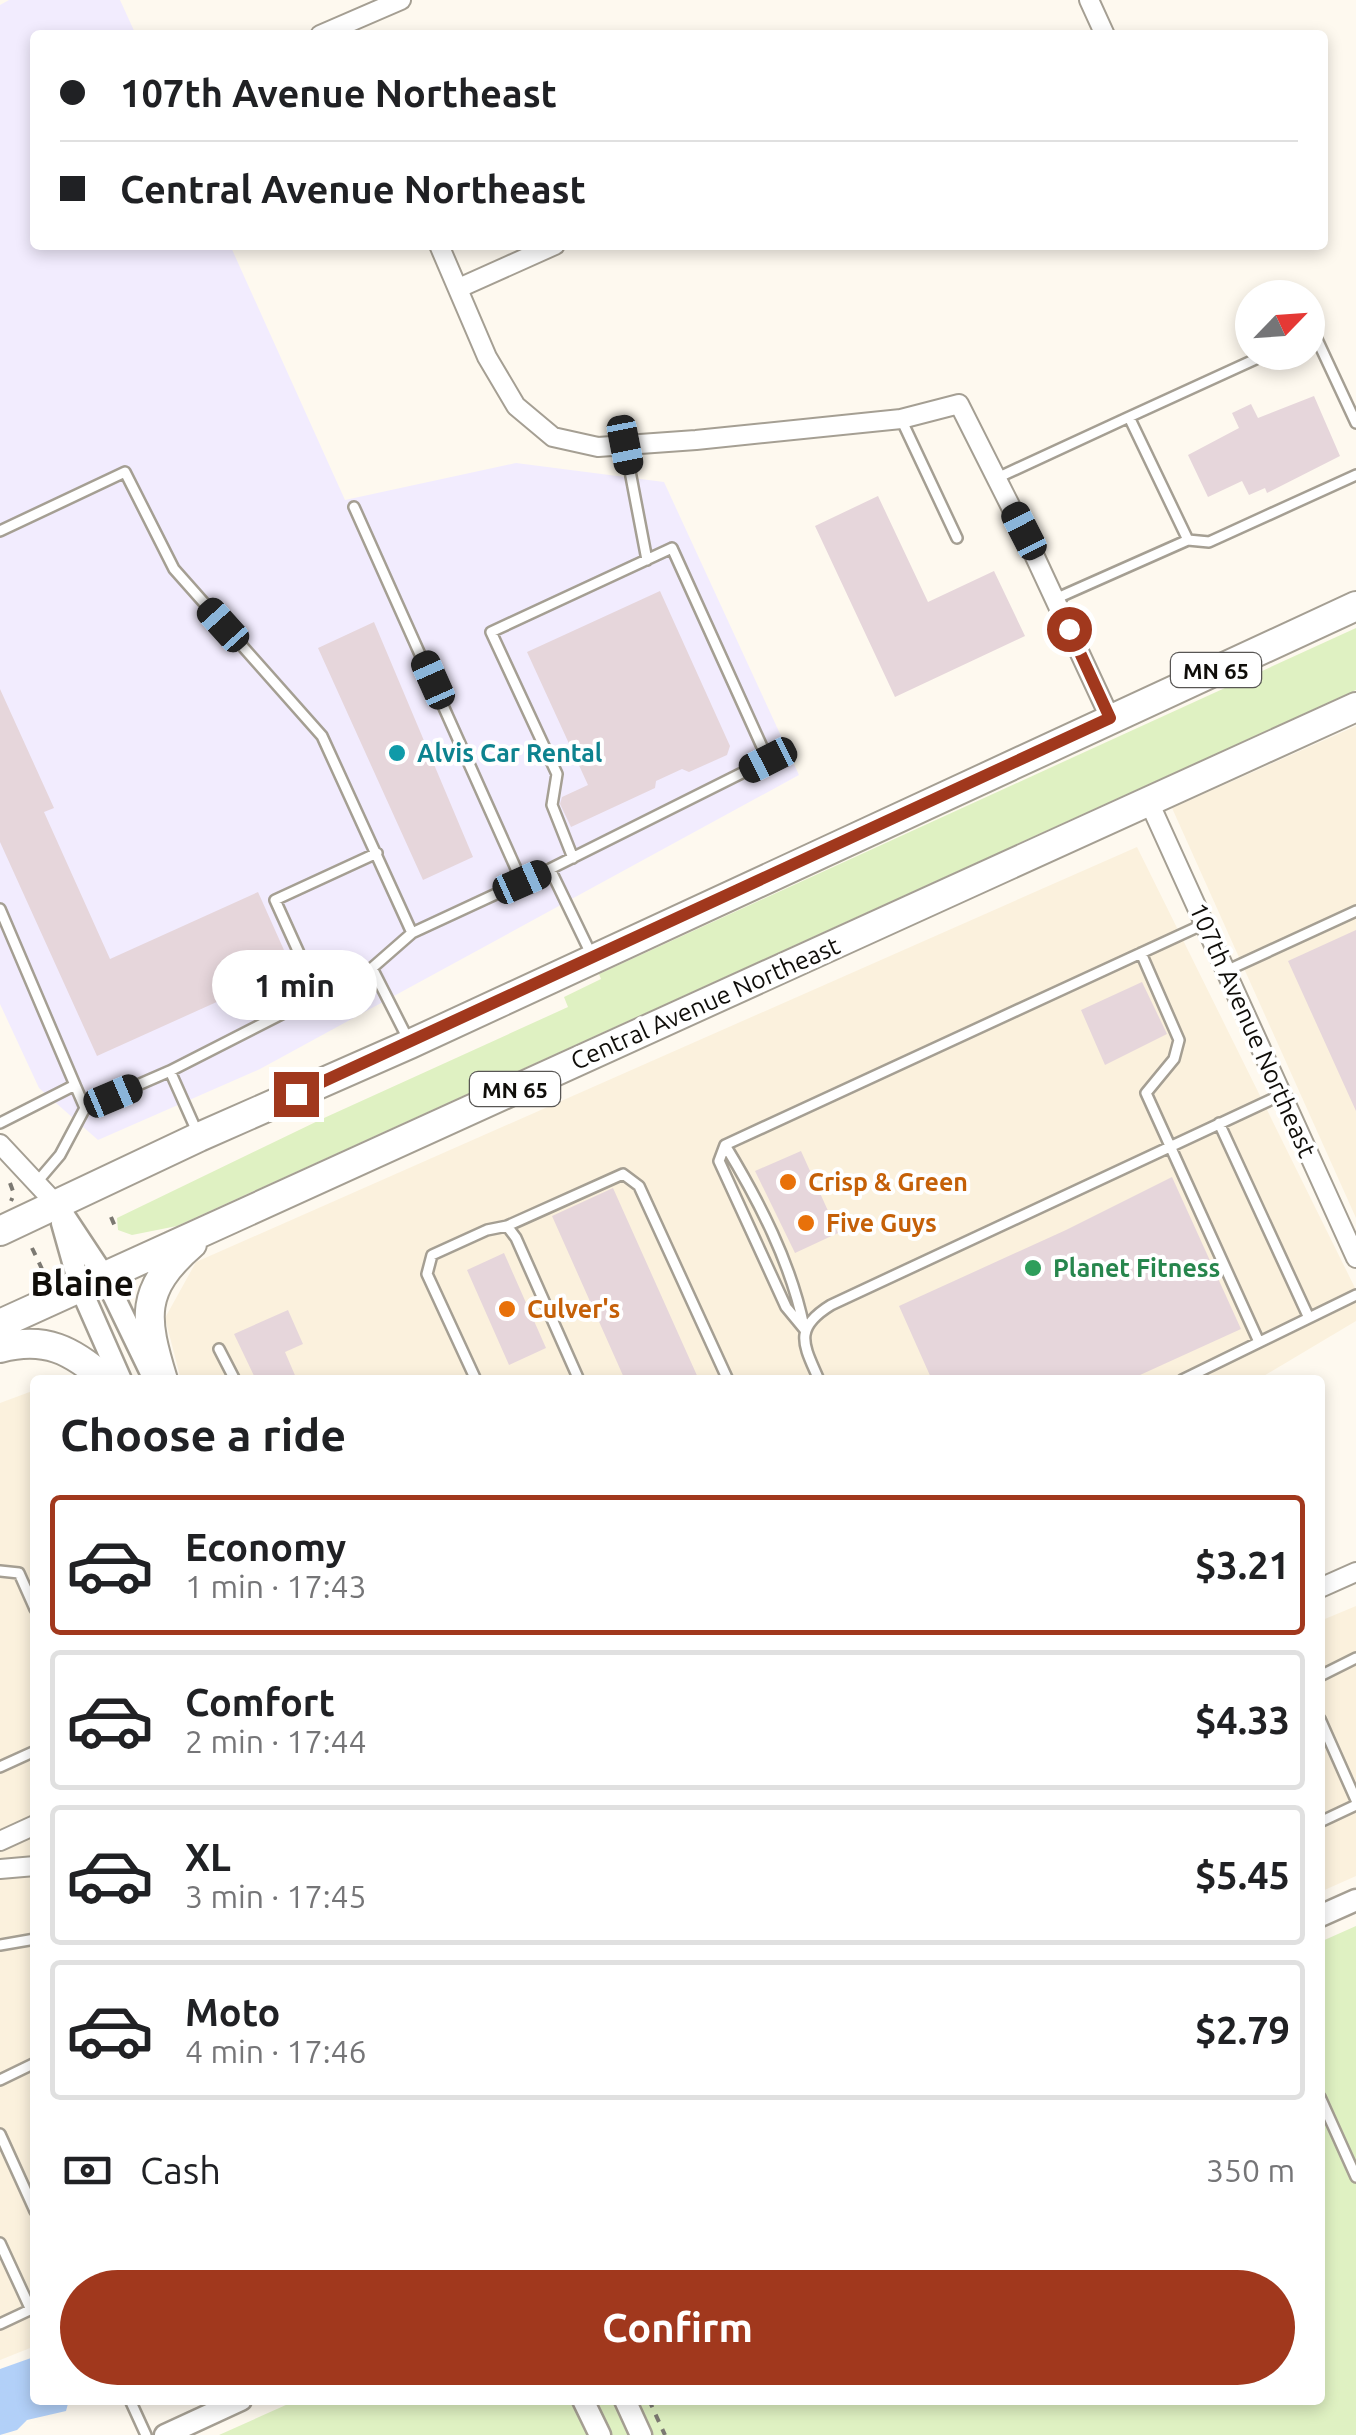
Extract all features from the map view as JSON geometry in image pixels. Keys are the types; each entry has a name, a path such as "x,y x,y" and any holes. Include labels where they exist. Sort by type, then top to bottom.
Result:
{"highway":[{"name":"MN 65","path":"0,1231 1356,606"},
{"name":"Central Avenue Northeast","path":"0,1324 1356,707"},
{"path":"162,1375 150,1336 148,1310 154,1288 168,1264 212,1226"},
{"path":"0,1348 36,1341 58,1348 100,1375"}],"street":[{"path":"336,30 401,0"},
{"path":"1088,0 1103,30"},
{"path":"440,250 487,357 516,406 553,437 598,447 625,445 901,419 959,404 1110,718"},
{"path":"458,288 544,250"},
{"name":"107th Avenue Northeast","path":"1149,802 1356,1258"},
{"path":"0,1144 57,1205 92,1281 152,1375"},
{"path":"92,1281 120,1375"},
{"path":"1325,1586 1356,1572"},
{"path":"0,1841 30,1827"},
{"path":"0,1870 30,1867"},
{"path":"1325,1914 1356,1900"},
{"path":"165,2435 231,2405"},
{"path":"586,2405 600,2435"},
{"path":"628,2405 641,2435"}],"lane":[{"path":"1325,357 1356,423"},
{"path":"997,478 1235,368"},
{"path":"1129,417 1188,540"},
{"path":"901,419 958,538"},
{"path":"625,445 647,560"},
{"path":"0,531 124,472 174,569 322,736 412,933"},
{"path":"1055,599 1188,540 1209,542 1356,475"},
{"path":"354,507 522,882"},
{"path":"37,1182 60,1155 85,1108 170,1072 372,968 412,933 573,858 768,760 672,548 491,632 556,774 552,805 573,858"},
{"path":"318,996 275,900 377,853"},
{"path":"550,869 593,958"},
{"path":"0,909 85,1108"},
{"path":"1228,970 1356,911"},
{"path":"804,1330 786,1308 719,1161 725,1145 1206,923"},
{"path":"1141,953 1179,1040 1174,1059 1146,1093 1259,1342"},
{"path":"372,968 410,1044"},
{"path":"170,1072 199,1137"},
{"path":"0,1124 75,1085"},
{"path":"804,1330 831,1305 1282,1094"},
{"path":"1219,1123 1309,1318"},
{"path":"725,1145 796,1288 807,1352 818,1375"},
{"path":"474,1375 427,1274 432,1255 623,1174 640,1186 726,1375"},
{"path":"508,1226 577,1375"},
{"path":"1192,1375 1356,1295"},
{"path":"220,1349 233,1375"},
{"path":"0,1571 19,1573 30,1598"},
{"path":"1325,1674 1356,1658"},
{"path":"1325,1731 1356,1802 1325,1819"},
{"path":"0,1767 30,1753"},
{"path":"0,1945 30,1940"},
{"path":"0,2080 30,2065"},
{"path":"1325,2108 1356,2176"},
{"path":"0,2134 30,2200"},
{"path":"0,2243 30,2302"},
{"path":"0,2324 30,2309"},
{"path":"132,2405 146,2435"}],"path":[{"path":"9,1180 16,1192 10,1202"},
{"path":"111,1217 117,1232"},
{"path":"32,1248 42,1269"},
{"path":"651,2405 665,2435"}],"shaded area":[{"path":"9,0 120,0 134,30 30,30 30,250 232,250 345,500 516,463 664,482 799,775 260,1069 98,1140 39,1088 0,1004 0,5"},
{"path":"1356,726 1356,1218 1172,808"},
{"path":"1137,847 1356,1290 1356,1321 1265,1375 180,1375 165,1318 196,1262"},
{"path":"30,1392 30,2348 0,2360 0,1403"},
{"path":"1356,1606 1356,1876 1325,1890 1325,1619"}],"green space":[{"path":"1356,628 1356,690 177,1226 132,1235 118,1230 117,1218 568,1007 564,997 601,979 599,974"},
{"path":"1356,1926 1356,2435 219,2435 286,2405 1325,2405 1325,1940"}],"water":[{"path":"30,2358 30,2405 68,2405 66,2411 27,2420 17,2430 0,2435 0,2369"}],"building":[{"path":"1314,396 1340,456 1267,493 1265,488 1249,495 1242,481 1208,497 1188,455 1239,428 1232,413 1251,404 1258,418"},
{"path":"878,496 928,602 994,571 1025,636 895,697 815,526"},
{"path":"660,591 730,746 727,755 656,781 655,788 571,827 560,804 562,797 588,785 527,652"},
{"name":"Alvis Car Rental","path":"374,622 473,857 423,880 318,648"},
{"path":"0,689 54,808 44,812 110,959 258,892 292,968 97,1056 0,842"},
{"path":"1356,930 1356,1111 1288,961"},
{"path":"1142,982 1167,1034 1105,1065 1081,1010"},
{"path":"801,1151 838,1233 795,1253 755,1171"},
{"path":"1172,1177 1241,1329 1140,1375 930,1375 899,1306"},
{"path":"613,1188 697,1375 623,1375 552,1216"},
{"name":"Culver's","path":"504,1253 546,1348 509,1365 467,1270"},
{"path":"288,1310 303,1344 285,1352 295,1375 254,1375 234,1334"}],"place":[{"name":"Alvis Car Rental","path":"397,753"},
{"name":"Crisp & Green","path":"788,1182"},
{"name":"Five Guys","path":"806,1223"},
{"name":"Planet Fitness","path":"1033,1268"},
{"name":"Culver's","path":"507,1309"}],"district":[{"name":"Blaine","path":"82,1283"}],"route":[{"path":"296,1094 1110,718 1069,629"}]}
